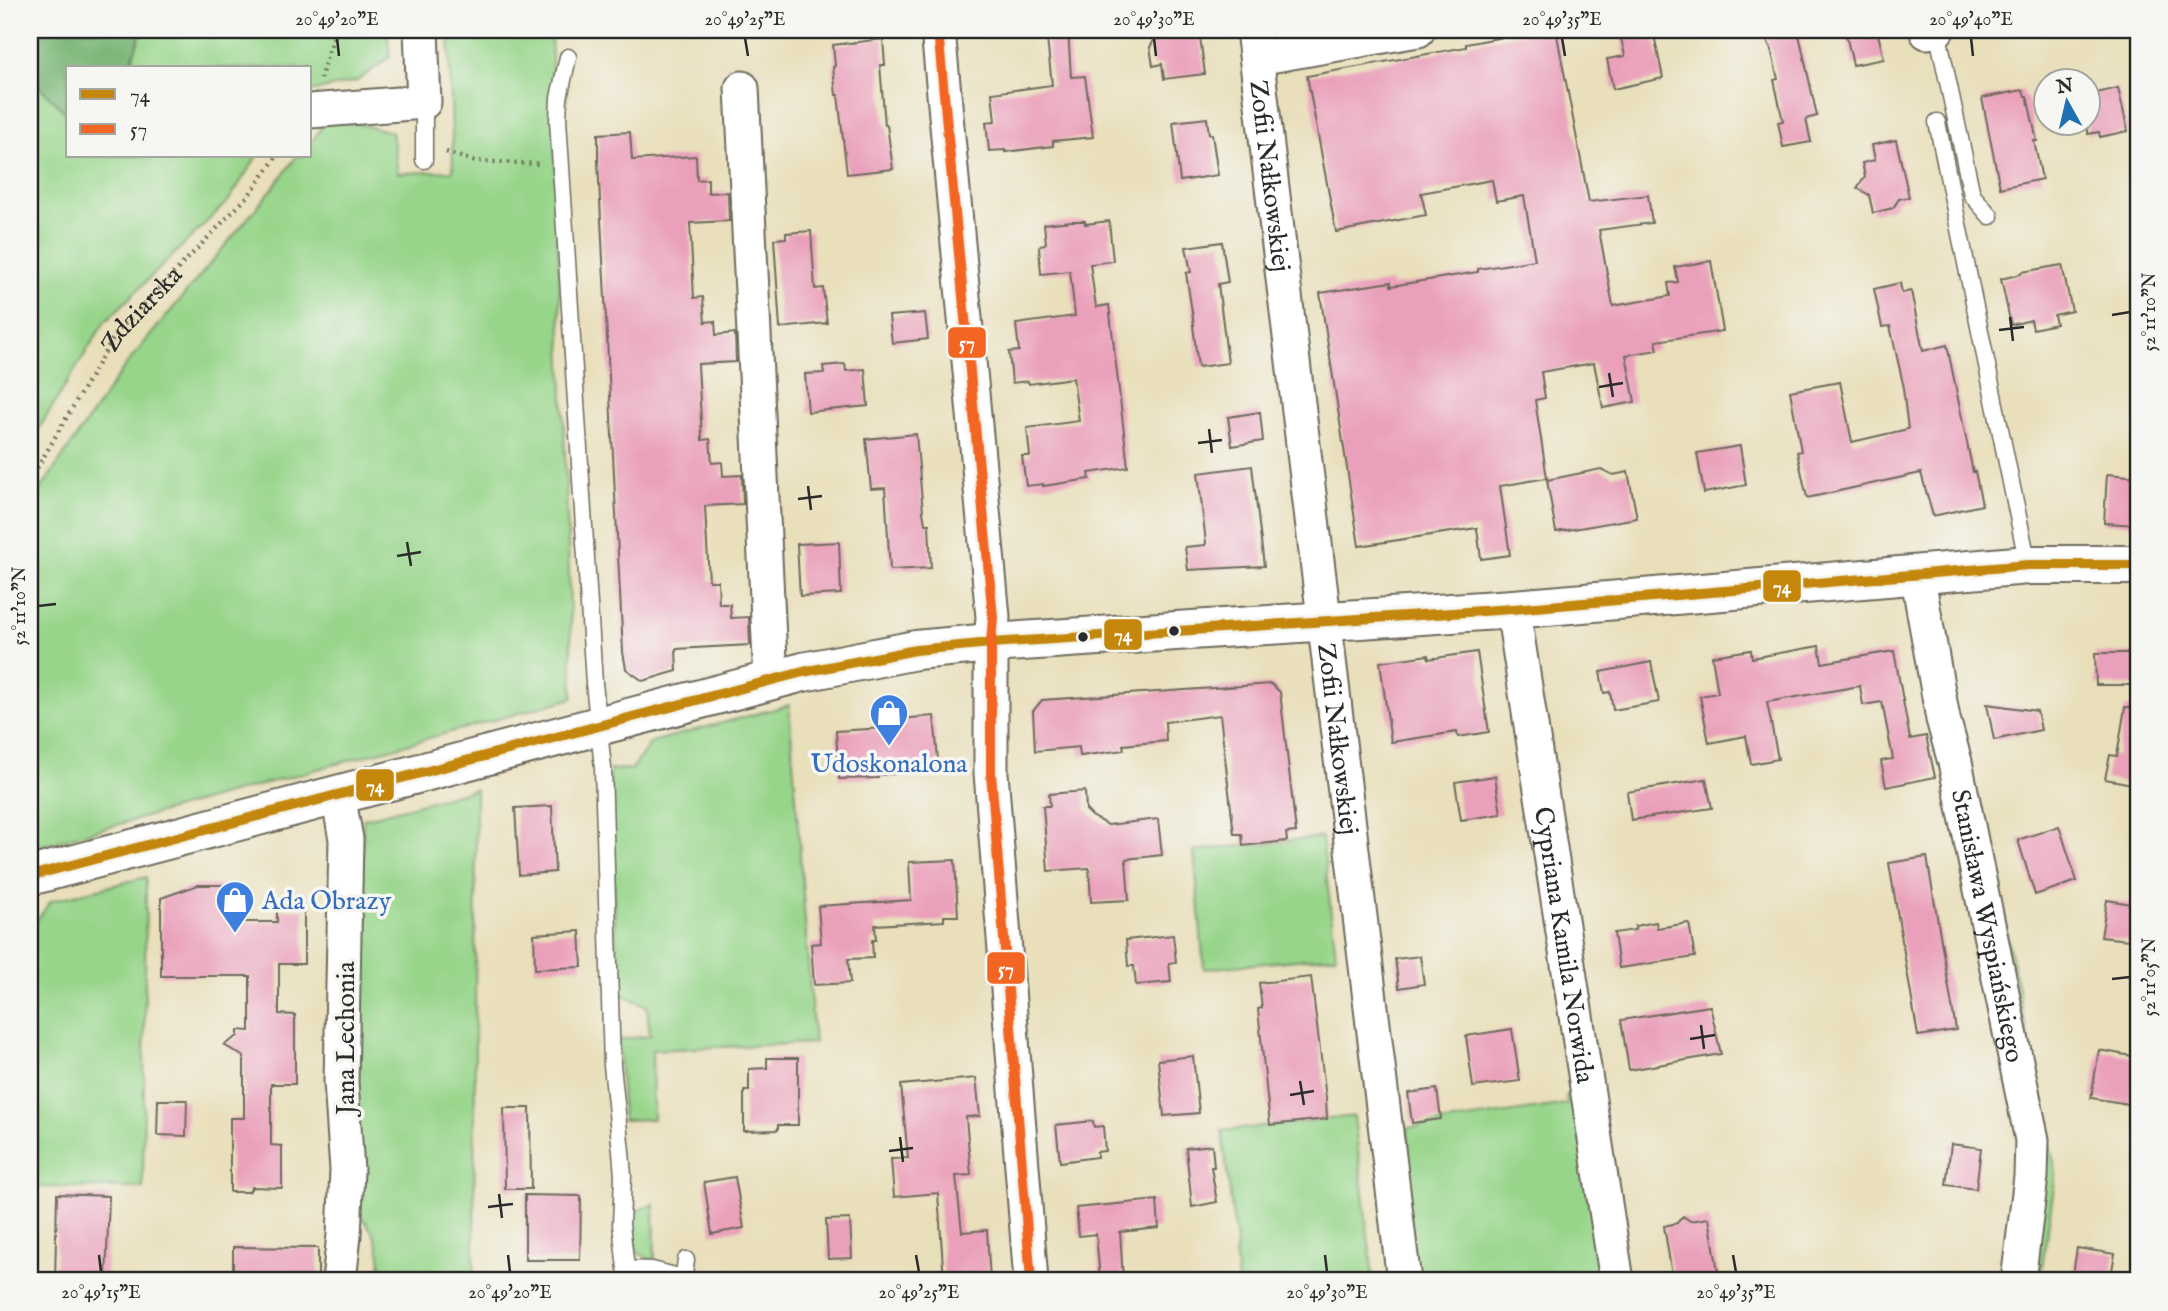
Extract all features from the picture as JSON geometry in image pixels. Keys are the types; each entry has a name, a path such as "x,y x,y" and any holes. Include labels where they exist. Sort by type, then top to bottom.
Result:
{"street":[{"path":"312,111 424,102 421,30"},
{"path":"938,30 993,617 991,773 1031,1281"},
{"path":"1255,44 1418,30"},
{"name":"Zofii Nałkowskiej","path":"1255,44 1404,1281"},
{"path":"742,88 771,680"},
{"path":"30,876 771,680 916,650 1513,608 2028,565 2138,565"},
{"name":"Stanisława Wyspiańskiego","path":"1917,573 1943,719 1955,762 2032,1140 2031,1177 2018,1281"},
{"name":"Cypriana Kamila Norwida","path":"1513,608 1617,1281"},
{"name":"Jana Lechonia","path":"338,795 346,839 341,1082 347,1170 339,1281"}],"lane":[{"path":"1934,31 1972,195 1990,216"},
{"path":"568,57 559,98 561,165 603,768 612,1065 621,1152 621,1224 626,1269 652,1270 683,1280 686,1260"},
{"path":"424,102 424,160"},
{"path":"1937,122 2028,565"}],"path":[{"path":"312,105 336,30"},
{"path":"446,152 473,161 561,165"},
{"name":"Zdziarska","path":"30,480 116,333 249,195 276,158"}],"green space":[{"path":"30,30 142,30 130,66 66,66 66,113 30,77"},
{"path":"142,30 387,30 390,57 357,81 312,92 312,66 130,66"},
{"path":"449,30 551,30 573,698 30,849 30,505 124,367 296,158 312,158 312,142 328,117 392,132 398,173 453,171"},
{"path":"30,77 66,113 66,158 256,158 229,200 104,323 30,443"},
{"path":"789,705 814,1043 652,1050 653,1119 623,1120 618,1040 650,1036 647,1006 617,992 610,770 632,769 651,742"},
{"path":"476,789 474,1281 379,1281 381,1260 377,1241 361,1216 353,1209 363,819"},
{"path":"1980,806 2056,1173 2040,1281 2026,1281 2038,1197"},
{"path":"1322,837 1336,956 1204,969 1194,851"},
{"path":"146,877 143,1188 30,1187 31,928 51,901"},
{"path":"1576,1094 1606,1281 1414,1281 1403,1146 1409,1145 1407,1128 1567,1104 1566,1096"},
{"path":"1354,1116 1373,1277 1331,1281 1238,1281 1237,1251 1222,1131"},
{"path":"654,1204 655,1259 650,1259 638,1253 631,1227 632,1213"}],"building":[{"path":"1046,30 1068,30 1071,77 1085,76 1093,137 1053,141 1053,146 1005,152 989,151 986,122 995,121 992,93 1052,85"},
{"path":"1158,30 1199,30 1205,74 1164,79 1162,64 1153,66 1150,47 1155,39 1159,39"},
{"path":"1540,30 1556,30 1589,202 1648,195 1652,223 1599,230 1613,306 1670,296 1668,283 1678,282 1675,267 1711,261 1723,331 1656,341 1658,350 1626,355 1635,402 1603,408 1594,363 1541,372 1545,398 1535,400 1547,478 1500,486 1510,555 1481,559 1477,528 1359,546 1320,293 1391,282 1391,286 1535,260 1524,196 1496,201 1492,180 1421,193 1426,215 1336,232 1307,76 1466,47 1466,44"},
{"path":"1653,30 1663,78 1613,89 1607,59 1625,56 1620,34"},
{"path":"1762,30 1798,30 1817,116 1806,119 1811,142 1783,147 1778,122 1783,121 1774,80 1778,79 1771,49"},
{"path":"1845,30 1877,30 1884,59 1853,65"},
{"path":"883,39 885,65 880,65 885,125 893,169 847,174 836,95 833,45"},
{"path":"2118,88 2128,131 2100,137 2102,92"},
{"path":"2023,90 2032,118 2032,136 2036,136 2037,141 2034,141 2042,179 2000,188 1982,98"},
{"path":"1207,118 1218,175 1180,181 1173,122"},
{"path":"630,132 632,160 696,156 697,180 708,179 708,193 728,192 729,221 690,223 694,298 703,297 705,322 715,321 716,335 735,333 736,362 698,364 702,440 710,439 712,463 722,462 723,476 742,475 743,504 705,506 709,581 718,581 719,604 730,604 731,618 749,617 750,645 676,649 677,671 643,681 626,669 623,652 598,161 598,134"},
{"path":"1896,140 1909,197 1899,199 1893,208 1873,213 1869,195 1857,188 1865,177 1862,163 1875,160 1872,145"},
{"path":"1085,221 1085,224 1109,221 1113,261 1090,264 1096,307 1109,305 1128,467 1089,473 1090,479 1026,486 1022,456 1030,456 1027,428 1079,421 1073,378 1029,384 1028,381 1012,383 1009,352 1019,351 1016,324 1075,316 1070,271 1041,274 1039,247 1046,243 1044,224"},
{"path":"811,231 815,289 823,288 827,323 780,328 774,239 786,238 786,233"},
{"path":"1222,242 1228,282 1218,284 1228,363 1198,367 1186,273 1191,272 1186,247"},
{"path":"2062,265 2072,311 2054,315 2056,324 2033,329 2031,320 2011,325 2001,279 2021,272"},
{"path":"1900,283 1902,293 1911,291 1923,351 1947,345 1982,505 1933,516 1921,473 1807,498 1797,452 1801,451 1790,391 1840,382 1852,442 1908,429 1904,388 1890,326 1882,327 1874,289"},
{"path":"925,313 928,339 892,343 889,316"},
{"path":"845,364 846,371 865,369 868,406 808,412 805,374 824,373 823,366"},
{"path":"1260,412 1263,441 1232,446 1228,417"},
{"path":"916,434 923,512 925,524 929,524 931,568 890,570 885,488 871,489 866,439"},
{"path":"1740,446 1746,485 1704,493 1697,453"},
{"path":"1252,466 1264,566 1188,570 1185,547 1206,543 1198,473"},
{"path":"1601,469 1613,475 1628,472 1637,518 1556,532 1547,480"},
{"path":"2107,474 2138,477 2138,525 2104,523"},
{"path":"839,542 841,594 800,596 797,544"},
{"path":"1819,646 1822,663 1894,651 1910,739 1926,736 1935,777 1886,787 1881,761 1893,759 1882,702 1863,705 1860,686 1767,702 1778,759 1751,764 1746,736 1709,743 1700,696 1718,693 1712,656 1751,650 1752,658"},
{"path":"1477,652 1489,732 1458,737 1457,732 1391,742 1380,662"},
{"path":"2095,653 2138,653 2138,685 2096,685"},
{"path":"1651,662 1659,702 1613,710 1610,692 1604,693 1600,672"},
{"path":"1271,684 1280,692 1296,832 1286,833 1287,841 1243,846 1242,834 1234,834 1220,715 1165,722 1166,741 1123,745 1124,750 1080,756 1079,747 1035,751 1033,711 1042,700"},
{"path":"1987,704 2037,711 2041,730 1994,740"},
{"path":"2125,707 2138,708 2138,785 2105,779 2110,755 2117,756"},
{"path":"934,716 939,771 877,775 878,778 839,779 836,731 901,727 900,719"},
{"path":"1495,776 1501,814 1461,820 1455,782"},
{"path":"1706,779 1712,808 1631,820 1627,792"},
{"path":"1085,791 1086,810 1108,825 1158,819 1162,855 1126,859 1129,900 1091,902 1089,868 1048,871 1043,806 1050,806 1049,794"},
{"path":"552,806 555,872 519,875 515,808"},
{"path":"2059,826 2077,881 2035,895 2018,840"},
{"path":"1927,857 1956,1030 1918,1036 1889,863"},
{"path":"955,860 958,916 944,916 944,921 875,925 873,958 848,959 850,983 814,985 811,944 821,943 818,906 911,900 909,862"},
{"path":"198,885 228,885 228,922 277,922 277,910 304,909 304,964 279,964 279,1014 295,1015 295,1084 271,1084 271,1145 282,1146 282,1188 252,1187 249,1192 230,1192 230,1118 244,1118 244,1057 224,1045 238,1036 238,1030 250,1031 250,976 161,976 161,898"},
{"path":"2107,900 2138,905 2138,941 2101,937"},
{"path":"1656,922 1657,928 1689,923 1695,957 1619,968 1614,933 1635,930 1635,926"},
{"path":"580,931 582,967 535,969 534,934"},
{"path":"1173,935 1176,962 1169,963 1171,982 1136,985 1134,966 1128,966 1126,940"},
{"path":"1420,956 1424,984 1399,988 1395,959"},
{"path":"1311,977 1327,1119 1270,1125 1258,1009 1262,1008 1259,983"},
{"path":"1710,1006 1721,1054 1629,1070 1621,1020"},
{"path":"1512,1029 1520,1081 1473,1087 1466,1036"},
{"path":"2099,1050 2137,1057 2129,1104 2091,1098"},
{"path":"1193,1056 1199,1113 1164,1116 1158,1060"},
{"path":"767,1058 798,1058 798,1125 778,1125 778,1130 744,1131 744,1091 749,1091 749,1069 767,1068"},
{"path":"976,1078 980,1116 966,1117 971,1175 956,1176 962,1232 987,1230 990,1281 944,1281 938,1193 894,1197 891,1159 908,1158 901,1085"},
{"path":"1437,1089 1441,1119 1412,1123 1408,1093"},
{"path":"158,1100 187,1100 186,1136 157,1135"},
{"path":"504,1108 530,1108 531,1189 505,1189"},
{"path":"1093,1121 1094,1127 1103,1126 1105,1151 1097,1152 1097,1157 1060,1162 1056,1125"},
{"path":"1951,1144 1981,1148 1976,1189 1946,1185"},
{"path":"1212,1145 1214,1167 1211,1167 1217,1202 1192,1207 1186,1148"},
{"path":"735,1177 744,1228 712,1234 704,1182"},
{"path":"57,1194 109,1196 106,1281 55,1281"},
{"path":"525,1195 581,1196 580,1260 525,1260"},
{"path":"1157,1200 1159,1228 1120,1232 1123,1278 1100,1279 1096,1234 1079,1236 1076,1208"},
{"path":"1683,1216 1690,1221 1709,1218 1719,1277 1715,1278 1715,1281 1673,1281 1664,1226 1677,1223"},
{"path":"850,1219 852,1258 828,1259 826,1220"},
{"path":"233,1247 318,1248 318,1278 233,1277"},
{"path":"2077,1248 2115,1254 2110,1281 2072,1281"}],"transit line":[{"name":"57","path":"938,30 993,617 991,773 1031,1281"},
{"name":"74","path":"30,876 803,672 916,650 1513,609 2028,565 2138,565"}],"place":[{"name":"Udoskonalona","path":"889,747"},
{"name":"Ada Obrazy","path":"235,934"}]}
